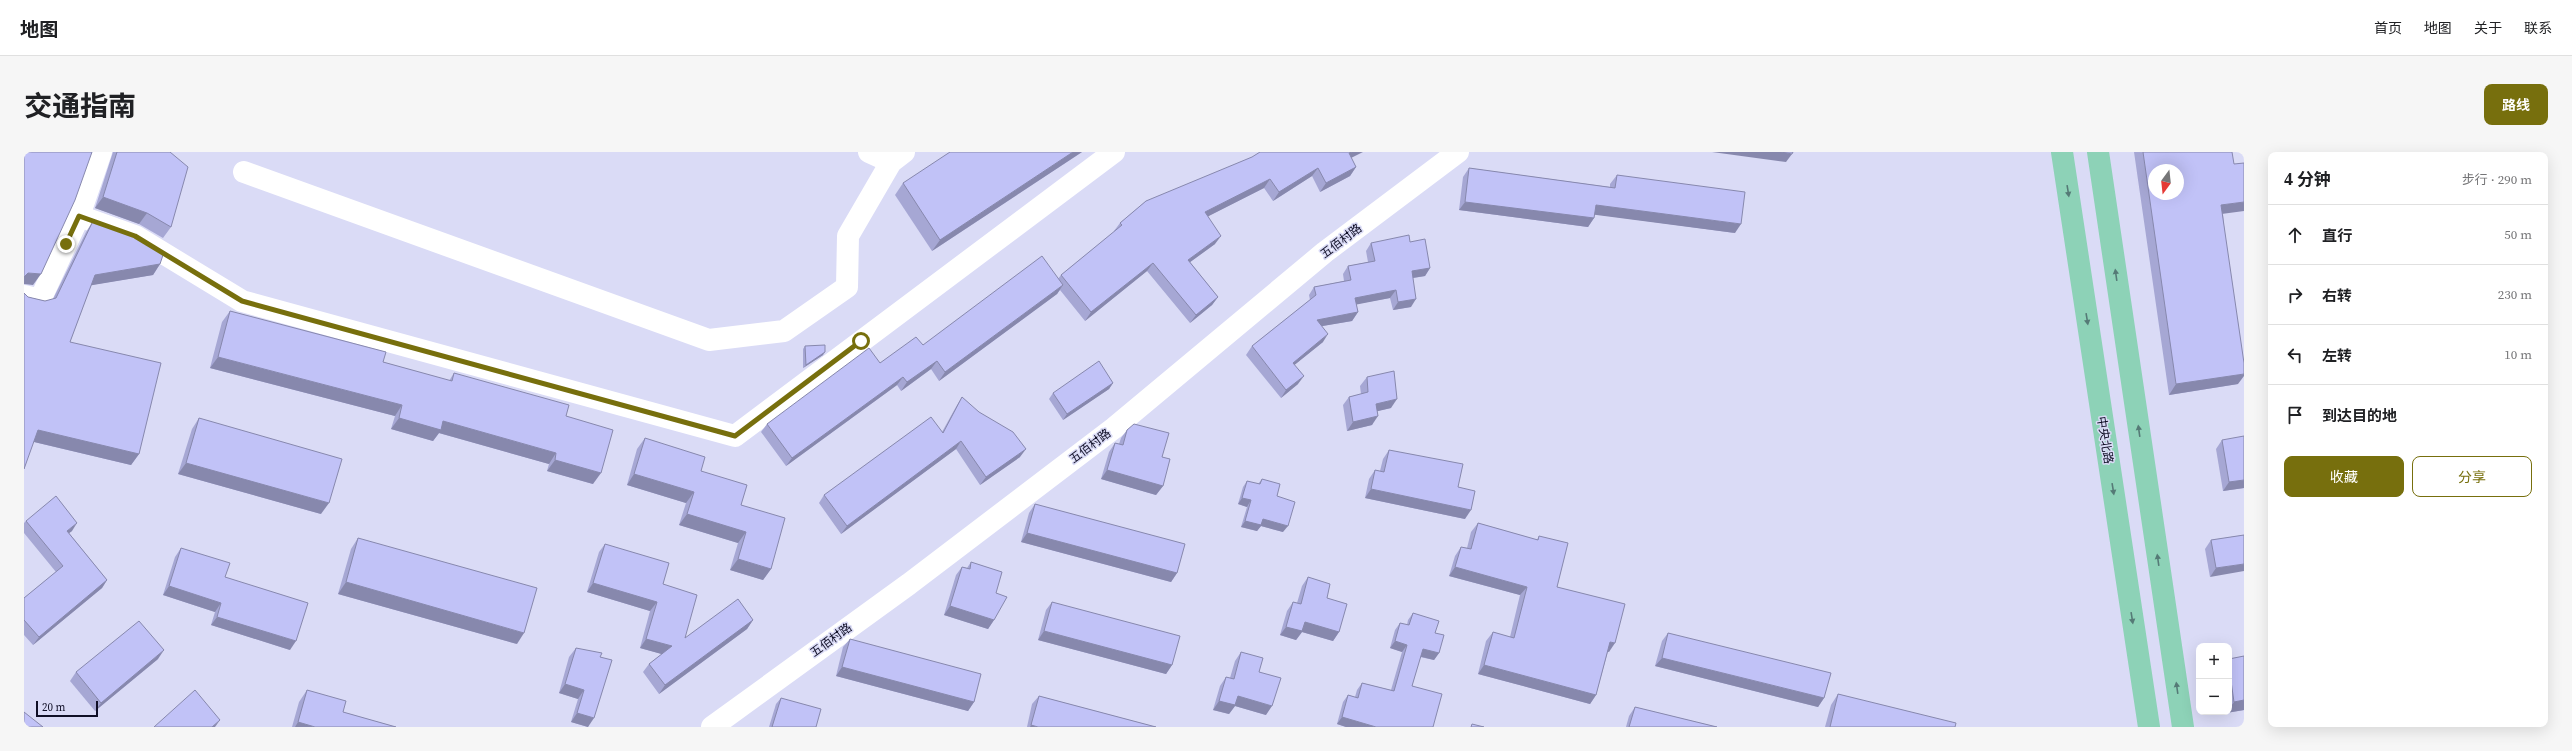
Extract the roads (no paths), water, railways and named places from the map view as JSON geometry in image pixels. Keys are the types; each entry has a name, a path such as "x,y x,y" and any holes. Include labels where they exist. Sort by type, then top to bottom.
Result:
{"main road":[{"name":"中央北路","path":"2062,152 2149,727"},
{"path":"2098,152 2183,727"}],"street":[{"path":"24,296 40,300 79,216 101,152"},
{"path":"244,172 709,340 784,331 847,287 848,236 897,157 869,152"},
{"path":"79,216 135,236 242,301 735,436 1114,152"},
{"name":"五佰村路","path":"712,727 909,584 1114,428 1326,252 1458,152"}]}
